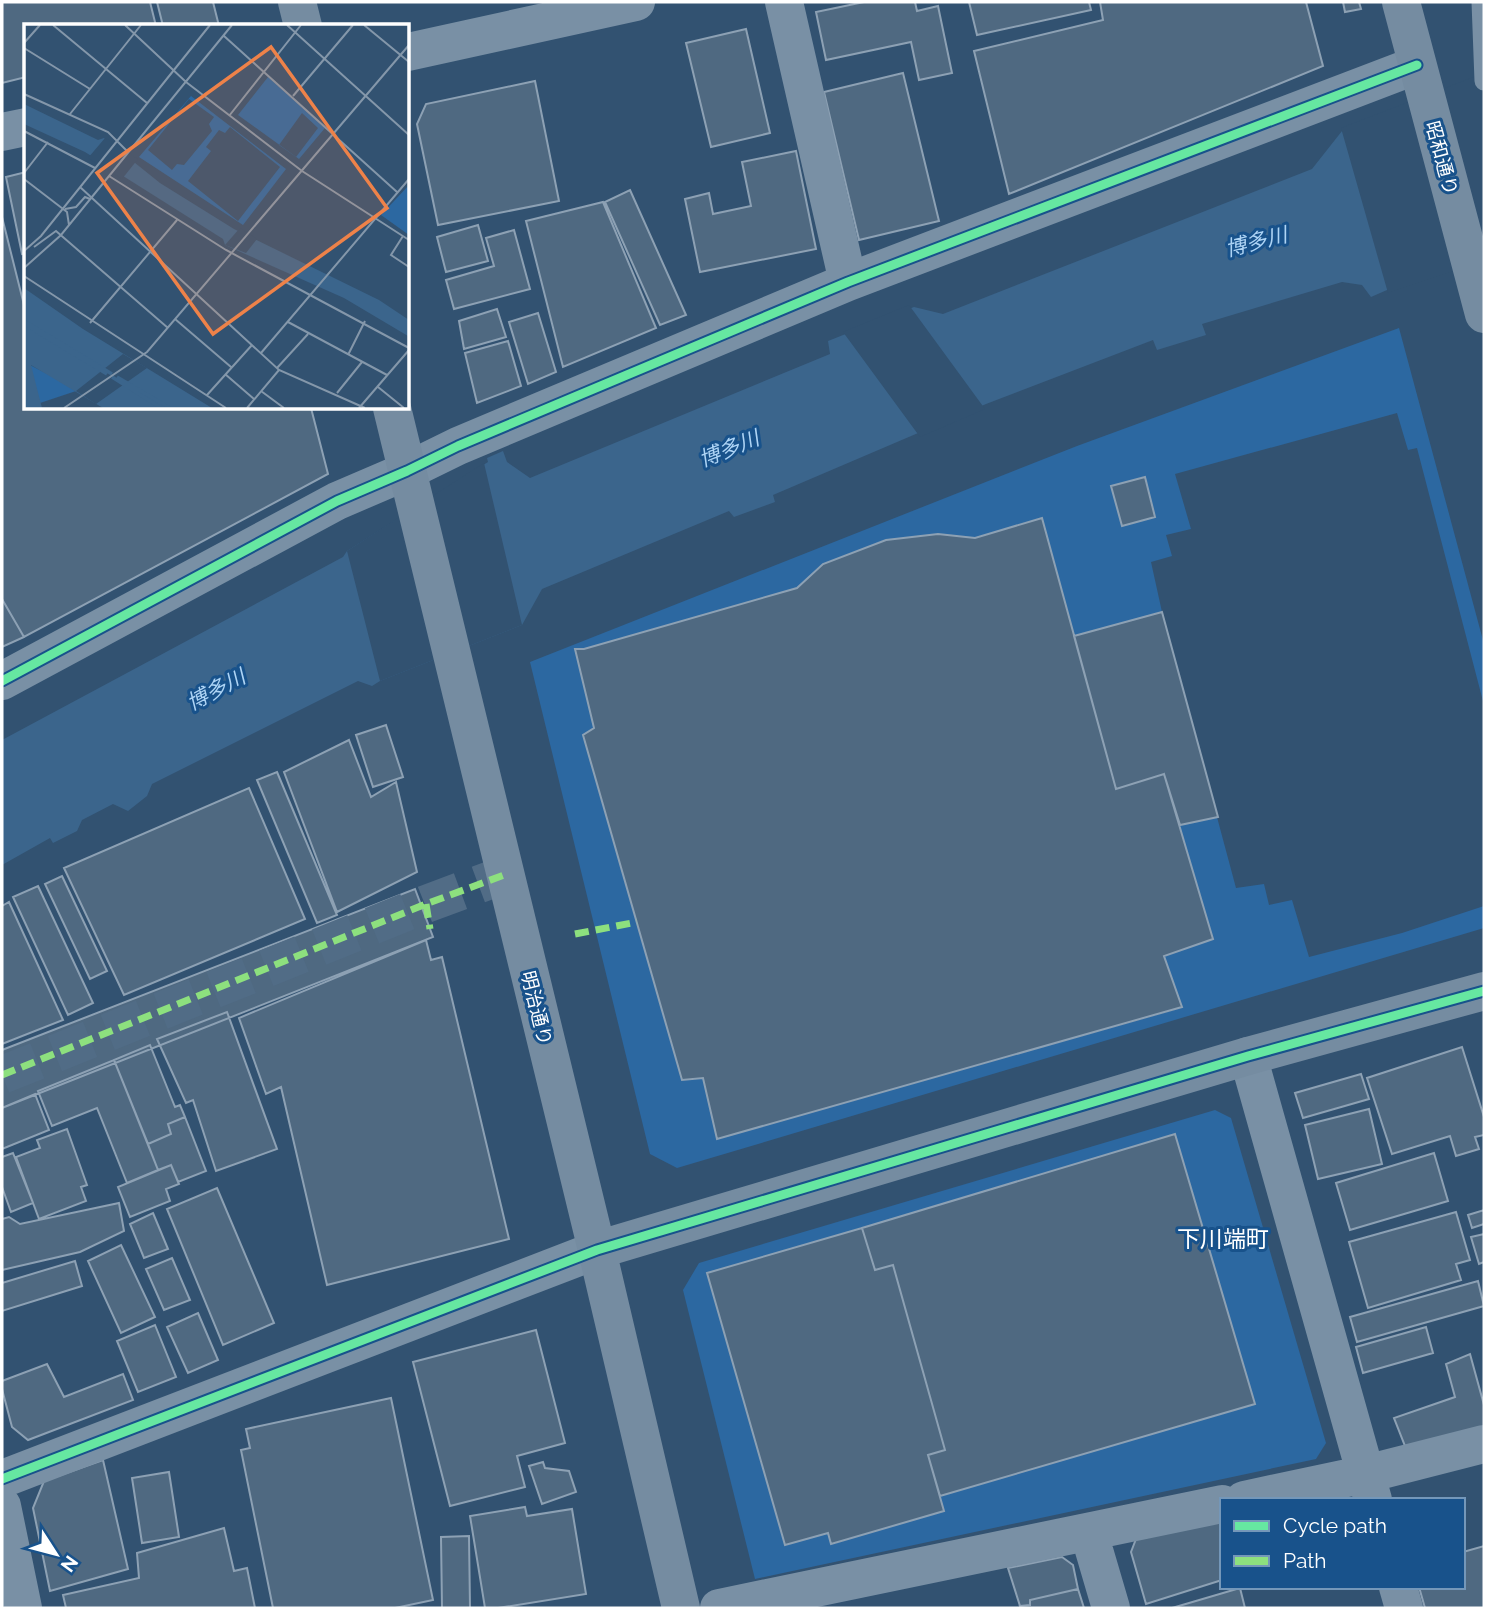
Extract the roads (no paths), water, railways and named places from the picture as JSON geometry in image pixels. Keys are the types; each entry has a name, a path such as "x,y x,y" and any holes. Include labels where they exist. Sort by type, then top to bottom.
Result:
{"street":[{"path":"297,2 302,24"},
{"path":"410,52 636,2"},
{"path":"784,2 848,282"},
{"name":"昭和通り","path":"1401,2 1480,290"},
{"path":"2,681 337,501 458,446 848,282 1421,79"},
{"path":"2,132 24,127"},
{"name":"明治通り","path":"392,410 597,1250 681,1608"},
{"path":"2,1479 597,1250 1248,1056 1484,991"},
{"path":"1248,1056 1369,1487"},
{"path":"1263,1498 1369,1487 1484,1444"},
{"path":"719,1608 1220,1504"},
{"path":"2,1506 23,1608"},
{"path":"1089,1533 1111,1608"},
{"path":"1399,1589 1404,1608"}],"lane":[{"path":"1481,2 1484,81"}],"water":[{"name":"博多川","path":"1368,122 1484,258 1371,297 1362,285 1342,282 1202,324 1206,335 1157,350 1153,340 986,404 773,495 775,502 734,517 729,511 542,589 522,625 372,686 358,681 152,784 147,796 128,811 113,804 82,820 77,831 53,843 50,838 2,865 2,740 343,557 347,551 488,462 487,458 503,451 507,462 530,478 830,354 828,341 914,307 943,314 1312,169 1342,131"}],"tunnel":[{"path":"2,1075 504,875"}],"district":[{"name":"下川端町","path":"1223,1239"}]}
